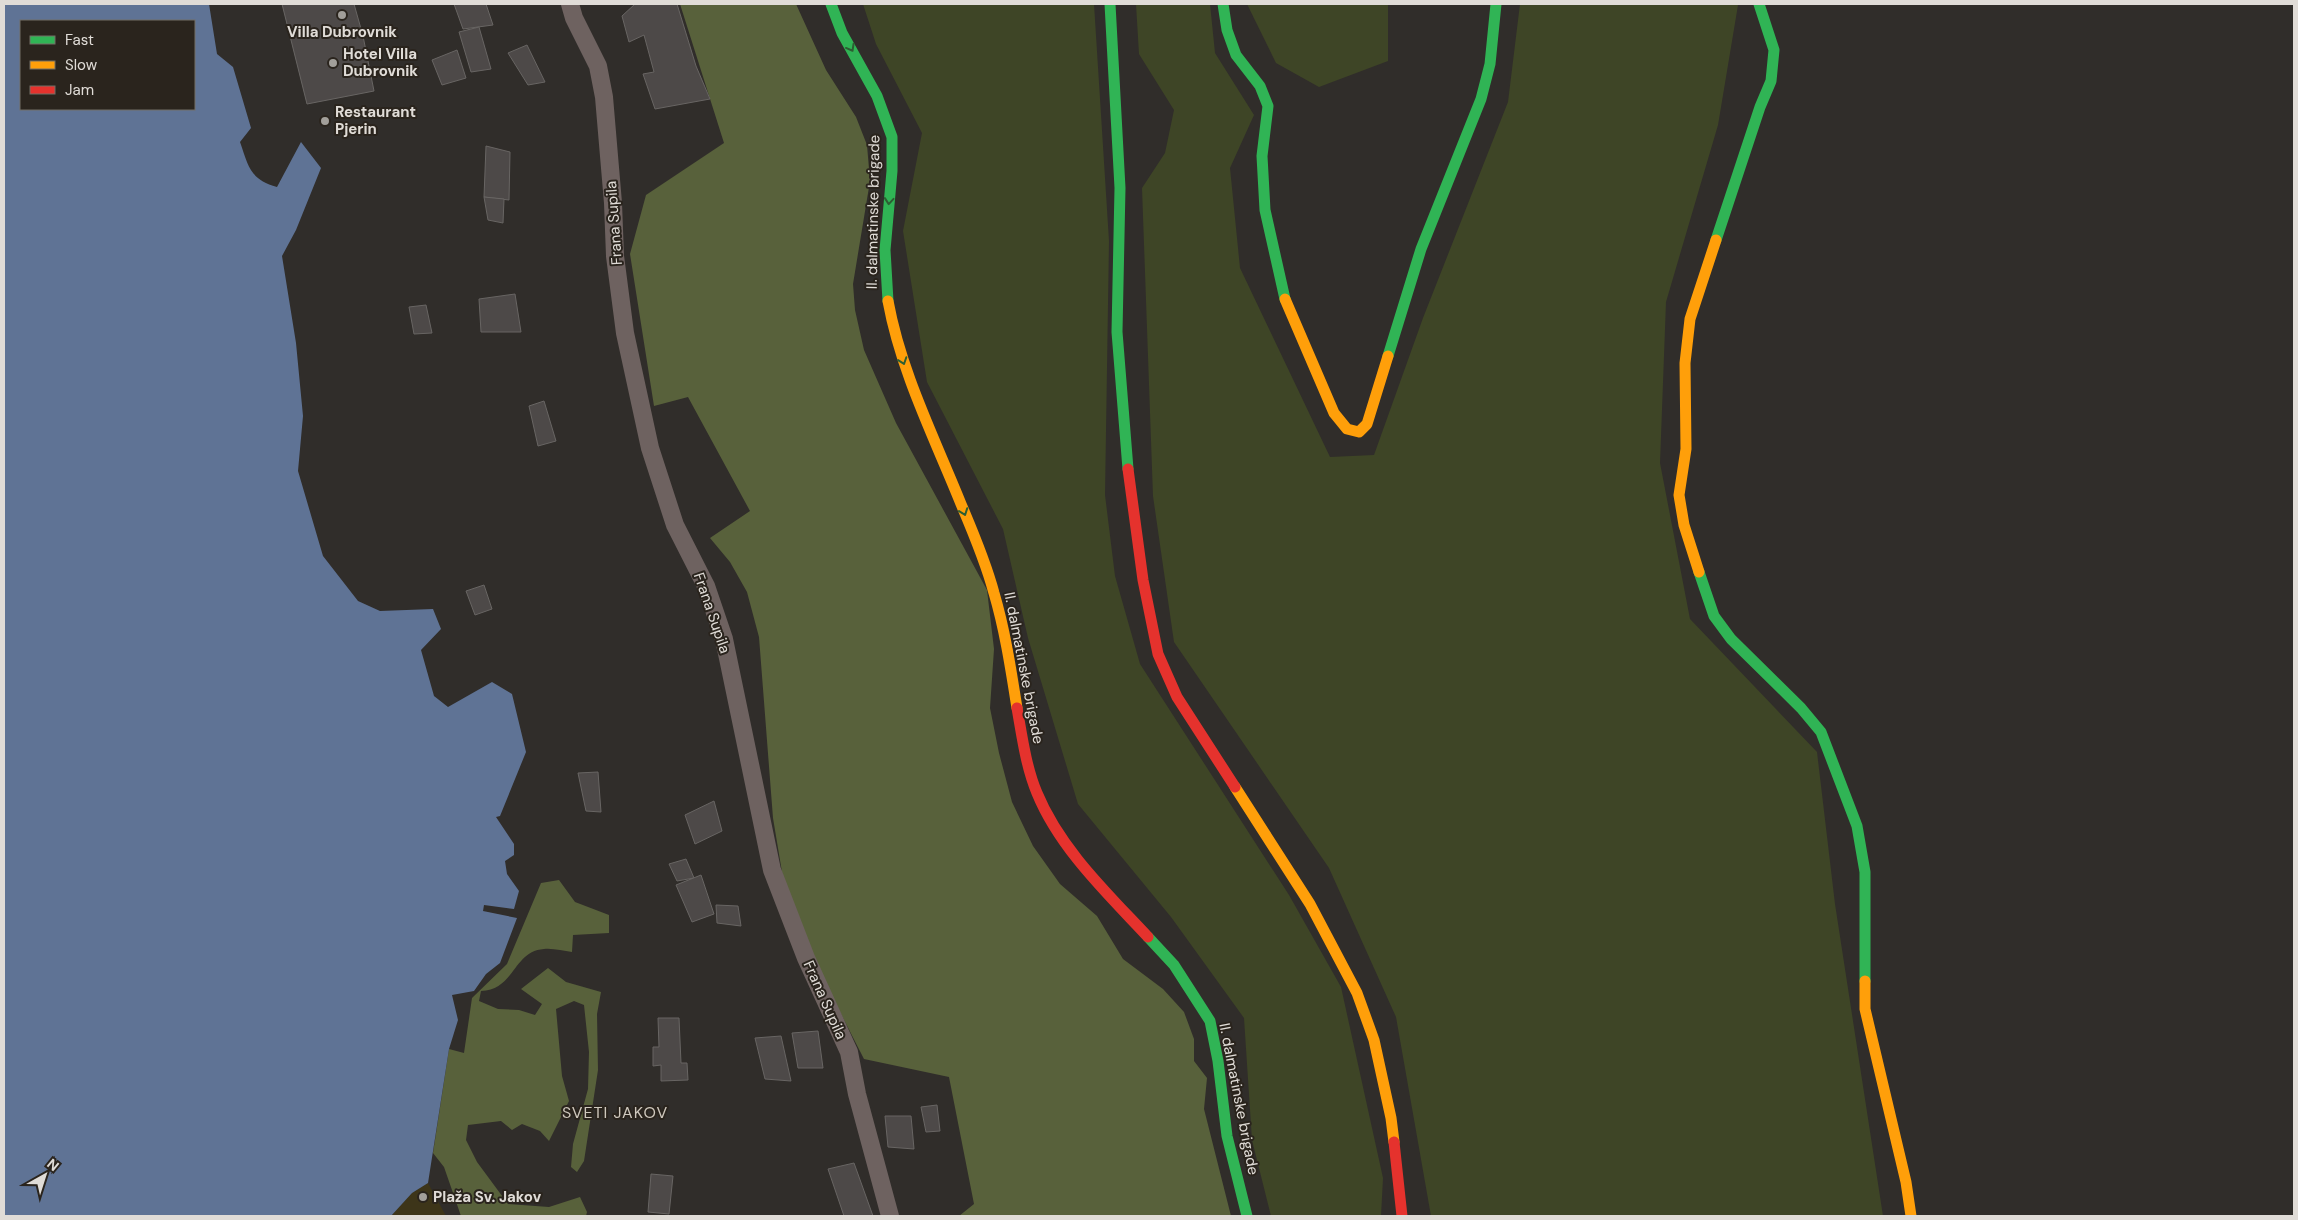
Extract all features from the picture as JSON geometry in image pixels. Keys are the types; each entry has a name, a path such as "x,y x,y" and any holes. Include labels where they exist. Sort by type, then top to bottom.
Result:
{"street":[{"name":"Frana Supila","path":"570,4 574,18 598,66 604,97 613,203 614,256 625,333 650,448 676,525 706,586 724,639 772,870 806,958 849,1052 857,1094 890,1216"},
{"name":"II. dalmatinske brigade","path":"831,4 842,33 877,96 892,137 892,171 885,250 886,290 894,335 915,394 962,505 994,592 1007,648 1023,743 1037,793 1058,832 1093,878 1174,965 1210,1021 1218,1061 1227,1136 1247,1216"},
{"path":"1110,4 1120,188 1117,332 1125,443 1143,580 1158,654 1178,697 1310,904 1357,993 1374,1040 1391,1118 1402,1216"},
{"path":"1223,4 1227,30 1236,55 1260,86 1268,106 1262,156 1265,210 1286,306 1334,413 1347,429 1359,432 1367,424 1421,249 1481,99 1490,64 1496,4"},
{"path":"1759,4 1774,50 1771,81 1760,107 1690,319 1685,364 1686,449 1679,495 1684,525 1714,616 1731,639 1801,708 1821,732 1857,826 1865,872 1865,1009 1906,1182 1911,1216"}],"green space":[{"path":"680,4 796,4 826,70 856,117 867,145 870,181 853,284 855,310 864,350 896,423 987,590 994,649 990,708 1012,802 1033,846 1060,884 1097,916 1123,959 1163,989 1184,1012 1194,1039 1194,1061 1207,1078 1204,1109 1231,1216 959,1216 974,1204 949,1077 864,1059 816,965 786,896 773,818 759,637 747,592 730,562 710,538 750,511 688,397 654,406 630,254 646,195 724,143"},
{"path":"863,4 1094,4 1109,241 1105,495 1115,576 1140,664 1289,895 1341,987 1383,1178 1381,1216 1271,1216 1252,1140 1244,1018 1171,917 1078,804 1028,638 1003,529 927,382 903,231 922,133 876,44"},
{"path":"1136,4 1210,4 1215,53 1254,115 1230,168 1240,268 1330,457 1374,455 1423,318 1508,102 1520,4 1738,5 1718,125 1666,302 1660,463 1690,619 1817,752 1835,904 1883,1216 1431,1216 1396,1017 1329,868 1174,642 1153,496 1142,188 1165,153 1174,110 1139,54"},
{"path":"1247,4 1388,4 1388,61 1319,87 1276,63"},
{"path":"559,880 575,902 609,915 609,933 573,935 572,952 554,949 534,951 519,963 501,984 492,989 481,991 479,1001 498,1009 519,1010 535,1015 542,1004 521,989 548,968 566,982 601,992 597,1014 598,1070 584,1161 577,1172 571,1167 573,1144 588,1089 589,1052 584,1005 574,1001 556,1009 562,1076 569,1101 549,1141 540,1131 522,1124 512,1130 501,1121 468,1125 466,1140 477,1162 508,1204 549,1207 580,1197 587,1212 586,1216 461,1216 444,1167 433,1153 449,1049 464,1053 472,998 507,964 541,883"}],"sand":[{"name":"Plaža Sv. Jakov","path":"428,1183 446,1216 391,1216 412,1193"}],"water":[{"path":"4,4 209,4 217,54 233,67 251,128 240,142 252,171 261,180 277,187 301,142 321,168 296,230 282,256 296,343 303,416 298,471 323,556 358,601 380,611 433,609 441,629 421,650 434,696 448,707 492,682 512,694 526,752 500,816 496,817 514,844 514,855 505,861 507,874 519,891 514,909 484,905 483,911 517,918 500,963 486,974 474,991 452,995 458,1020 449,1049 428,1183 412,1193 391,1216 4,1216"}],"building":[{"name":"Hotel Villa Dubrovnik","path":"282,4 354,4 363,36 374,91 307,104"},
{"path":"454,4 486,4 493,25 463,29"},
{"path":"635,4 677,4 696,66 710,99 655,109 643,74 654,72 644,35 629,42 622,16"},
{"path":"479,27 491,69 471,72 459,32"},
{"path":"527,45 545,82 528,85 508,53"},
{"path":"457,50 466,78 442,85 432,60"},
{"path":"486,146 510,152 509,200 484,197"},
{"path":"484,197 504,199 503,223 488,220"},
{"path":"515,294 521,332 481,332 479,299"},
{"path":"426,305 432,333 414,334 409,307"},
{"path":"544,401 556,441 538,446 529,406"},
{"path":"484,585 492,609 475,615 466,591"},
{"path":"598,772 601,812 586,811 578,773"},
{"path":"714,801 722,831 695,844 685,815"},
{"path":"686,859 694,878 677,881 669,864"},
{"path":"701,875 714,914 692,922 676,885"},
{"path":"716,905 738,906 741,926 717,923"},
{"path":"658,1018 679,1018 681,1063 687,1063 688,1080 661,1081 661,1065 653,1066 653,1047 659,1047"},
{"path":"818,1031 823,1068 798,1068 792,1033"},
{"path":"781,1036 791,1081 765,1079 755,1038"},
{"path":"937,1105 940,1131 926,1132 921,1107"},
{"path":"885,1116 911,1116 914,1149 888,1147"},
{"path":"854,1163 873,1216 844,1216 828,1169"},
{"path":"651,1174 673,1176 669,1214 648,1212"}],"traffic: fast":[{"path":"831,4 842,33 877,96 892,137 892,171 885,250 888,301"},
{"path":"1110,4 1120,188 1117,332 1128,469"},
{"path":"1223,4 1227,30 1236,55 1260,86 1268,106 1262,156 1265,210 1285,299"},
{"path":"1388,356 1421,249 1481,99 1490,64 1496,4"},
{"path":"1716,240 1760,107 1771,81 1774,50 1759,4"},
{"path":"1699,572 1714,616 1731,639 1801,708 1821,732 1857,826 1865,872 1865,981"},
{"path":"1148,937 1174,965 1210,1021 1218,1061 1227,1136 1247,1216"}],"traffic: slow":[{"path":"1699,572 1684,525 1679,495 1686,449 1685,363 1690,319 1716,240"},
{"path":"1285,299 1334,413 1347,429 1359,432 1367,424 1388,356"},
{"path":"888,301 901,353 910,379 975,537 991,582 1005,636 1017,708"},
{"path":"1235,787 1310,904 1357,993 1374,1040 1391,1118 1394,1142"},
{"path":"1865,981 1865,1009 1906,1182 1911,1216"}],"traffic: jam":[{"path":"1128,469 1143,580 1158,654 1177,697 1235,787"},
{"path":"1017,708 1030,773 1047,814 1058,833 1086,870 1148,937"},
{"path":"1394,1142 1402,1216"}],"place":[{"name":"Villa Dubrovnik","path":"342,15"},
{"name":"Hotel Villa Dubrovnik","path":"333,63"},
{"name":"Restaurant Pjerin","path":"325,121"},
{"name":"Plaža Sv. Jakov","path":"423,1197"}],"district":[{"name":"SVETI JAKOV","path":"615,1112"}]}
